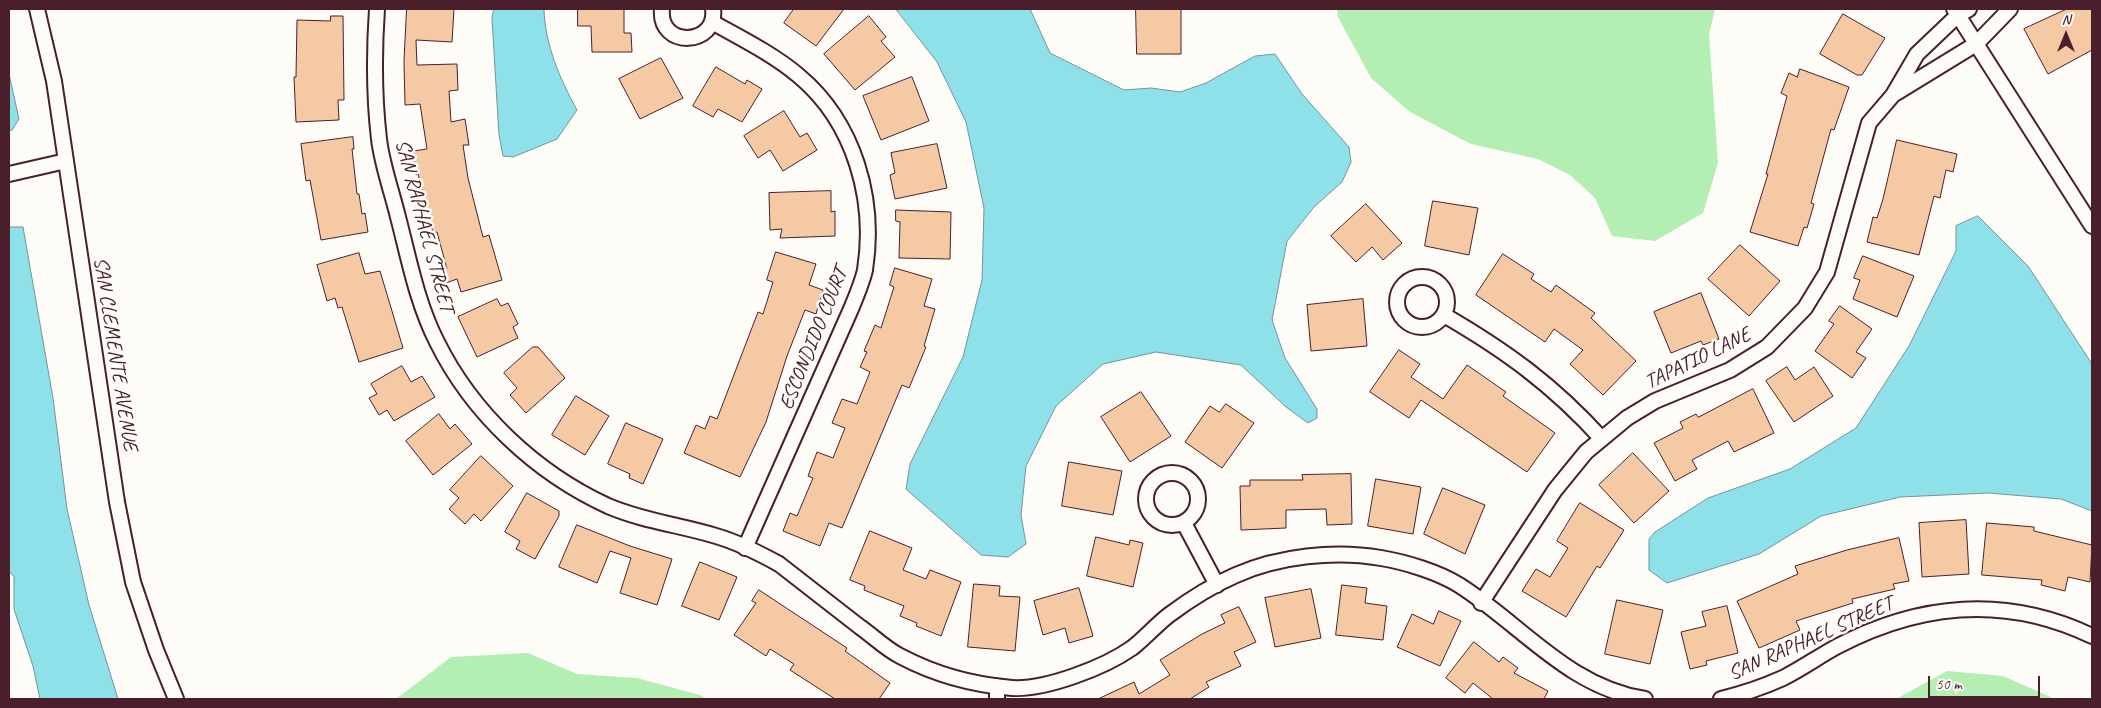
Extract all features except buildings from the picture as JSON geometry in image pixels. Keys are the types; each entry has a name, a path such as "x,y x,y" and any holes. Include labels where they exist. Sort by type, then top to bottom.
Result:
{"street":[{"name":"SAN CLEMENTE AVENUE","path":"37,9 54,81 117,502 133,582 156,650 176,699"},
{"name":"SAN RAPHAEL STREET","path":"377,9 374,50 379,140 415,283 436,341 455,372 507,438 546,469 608,506 637,517 717,536 779,564 897,655 934,671 973,682 997,692 1035,686 1105,664 1132,648 1168,616 1217,585 1235,575 1263,565 1297,557 1381,558 1425,570 1458,584 1537,647 1589,682 1628,697 1645,699"},
{"path":"662,9 664,24 669,32 682,38 700,36 712,15"},
{"path":"1893,95 1976,44 2010,9"},
{"path":"1893,95 1917,54 1960,11 1976,44 2092,226"},
{"name":"ESCONDIDO COURT","path":"712,15 799,76 819,96 839,124 856,156 863,185 869,235 864,272 851,310 745,548"},
{"name":"TAPATIO LANE","path":"1481,603 1555,490 1586,452 1627,418 1655,401 1730,370 1768,347 1805,308 1827,272 1870,123 1893,95"},
{"path":"9,174 66,161"},
{"path":"1444,315 1488,340 1535,374 1602,439"},
{"path":"1184,523 1217,585"},
{"name":"SAN RAPHAEL STREET","path":"1721,699 1783,678 1836,647 1871,631 1900,620 1934,612 2002,609 2032,615 2076,628 2092,636"}],"green space":[{"path":"1337,9 1715,9 1709,34 1718,163 1703,213 1655,241 1612,236 1595,198 1570,175 1538,159 1471,144 1410,112 1371,78 1338,17"},
{"path":"528,653 577,674 637,678 700,695 706,699 396,699 451,657"},
{"path":"1947,671 2003,676 2055,699 1896,699"}],"water":[{"path":"494,9 544,9 550,49 577,110 557,139 513,157 503,156 499,135 492,19"},
{"path":"896,9 1030,9 1050,53 1124,90 1151,88 1180,92 1206,83 1255,56 1275,54 1302,94 1349,147 1351,162 1342,182 1314,207 1287,241 1272,320 1285,358 1317,409 1317,418 1308,423 1286,407 1241,365 1156,352 1103,364 1056,406 1026,466 1021,515 1026,544 1008,557 981,555 906,489 910,464 963,357 982,280 984,208 966,122 937,62"},
{"path":"9,74 19,119 12,130 9,131"},
{"path":"1978,216 2028,266 2092,364 2092,511 2061,499 1988,493 1900,497 1821,516 1759,554 1667,583 1649,570 1649,539 1655,532 1708,498 1790,469 1856,428 1909,346 1956,251 1956,226"},
{"path":"9,227 23,227 53,398 67,509 89,605 118,699 40,699 33,666 14,609 14,577 9,571"}]}
